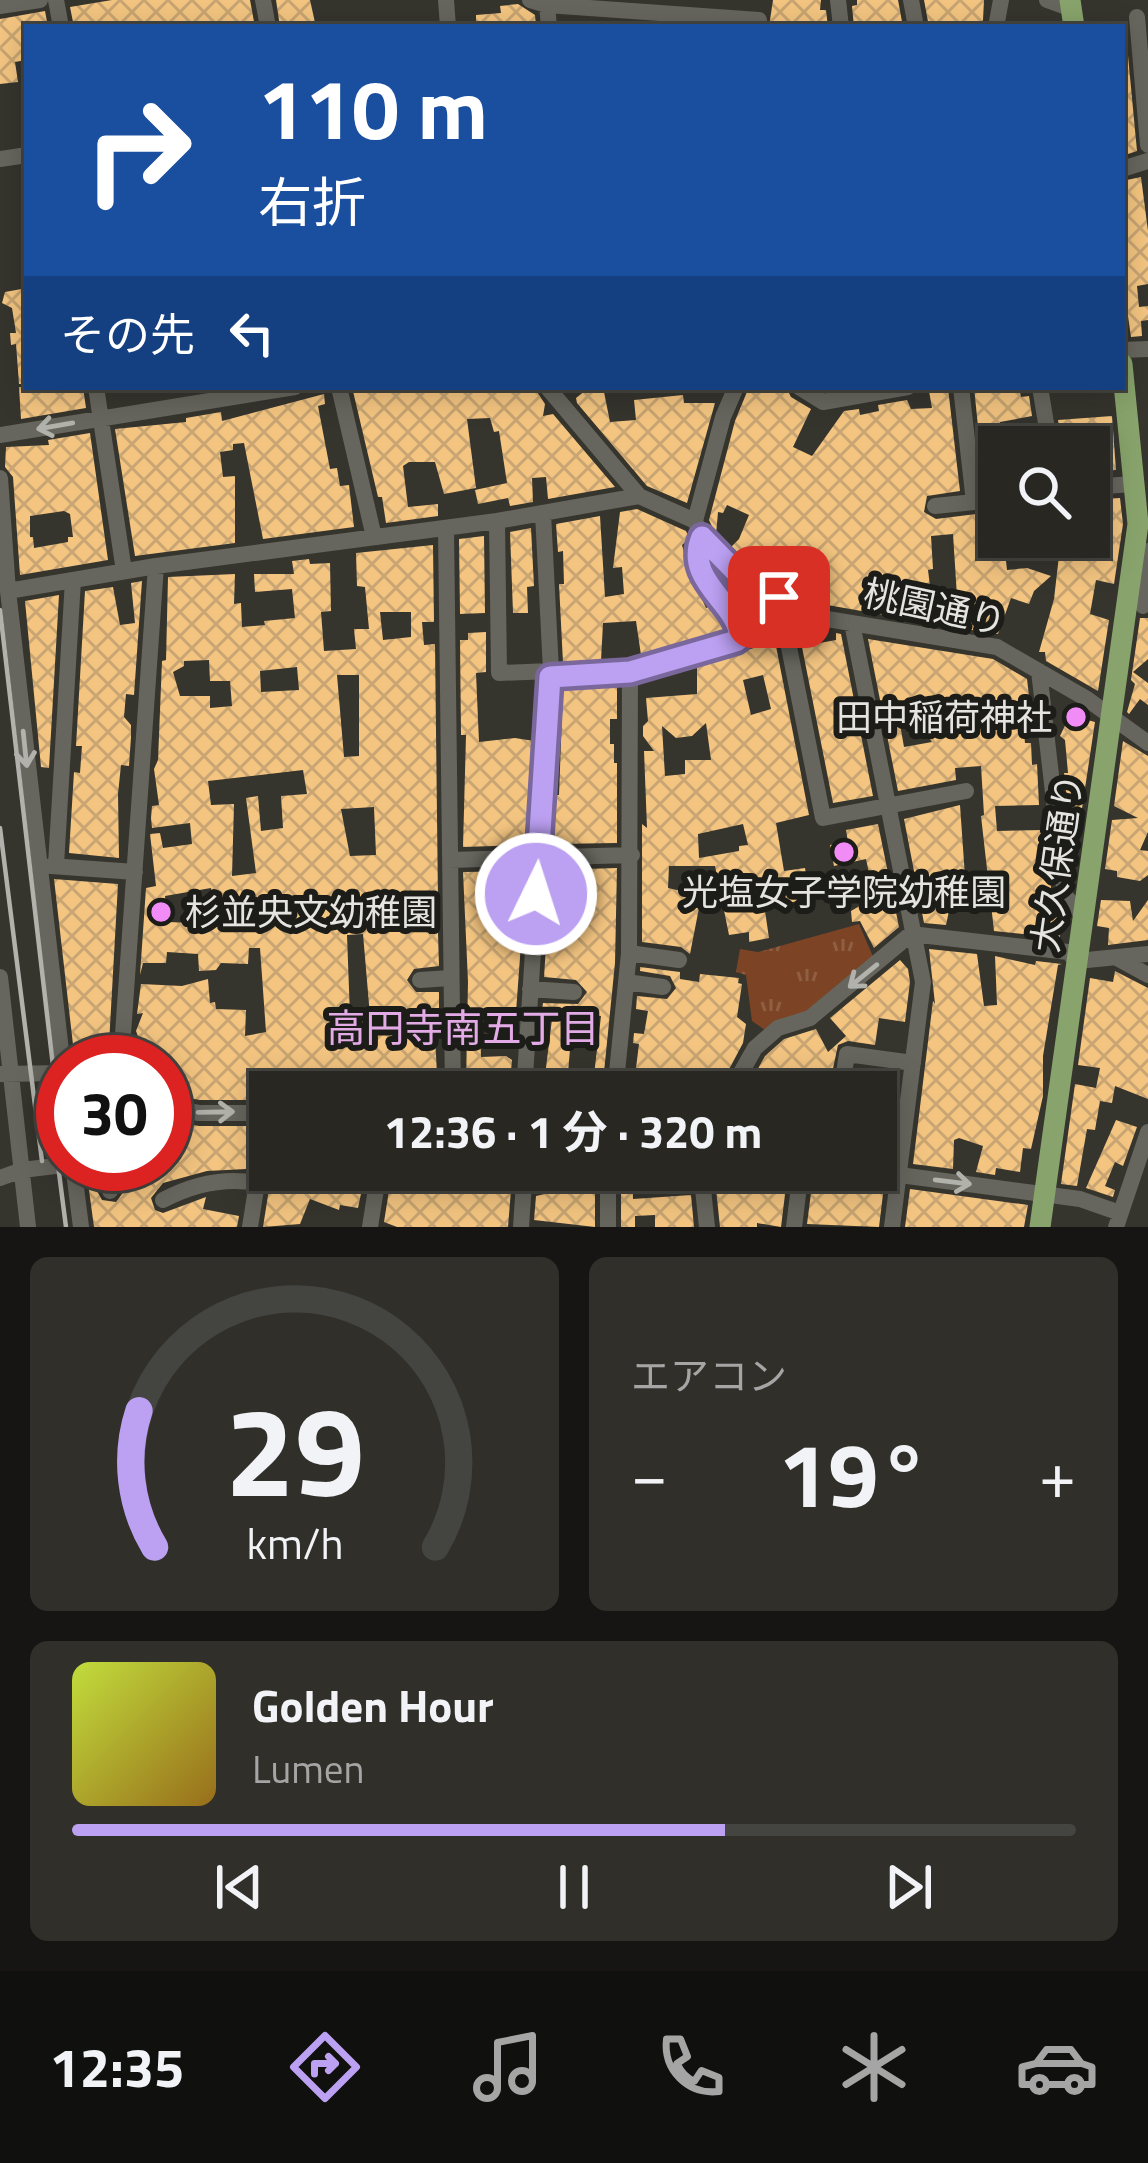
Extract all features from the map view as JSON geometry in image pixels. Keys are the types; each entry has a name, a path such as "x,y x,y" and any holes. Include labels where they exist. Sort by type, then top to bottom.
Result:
{"main road":[{"name":"大久保通り","path":"1040,1227 1138,524 1125,390"}],"street":[{"path":"0,6 40,0"},
{"path":"539,2 655,20 759,23 760,0"},
{"path":"1047,0 1072,12"},
{"path":"1136,17 1148,145"},
{"path":"96,390 124,571"},
{"path":"0,435 276,390"},
{"path":"340,390 374,537"},
{"name":"桃園通り","path":"550,390 639,496 699,529 740,576 814,616 997,647 1111,715 1148,743"},
{"path":"497,520 499,673 630,672 740,638 739,625 723,608 700,567 698,543 723,417 735,390"},
{"path":"804,390 823,402 891,390"},
{"path":"935,506 974,502 961,390"},
{"path":"1040,390 1046,426"},
{"path":"0,478 8,591 47,866 60,1035"},
{"path":"1110,486 1134,484"},
{"path":"8,591 639,496"},
{"path":"525,1071 551,674 543,513"},
{"path":"446,528 452,1071"},
{"path":"1143,606 1148,551"},
{"path":"124,1035 156,566"},
{"path":"47,866 73,580"},
{"path":"779,597 824,818 966,791"},
{"path":"0,619 22,615"},
{"path":"852,623 923,982 892,1227"},
{"path":"1039,671 1065,896 1083,915"},
{"path":"618,1071 632,855 630,672"},
{"path":"450,860 632,855"},
{"path":"47,866 135,872"},
{"path":"506,932 534,931"},
{"path":"742,1071 755,1048 778,1028 814,1016 911,934 1068,952 1077,961 1148,954"},
{"path":"629,953 679,960"},
{"path":"1116,958 1148,975"},
{"path":"0,977 6,1075 28,1227"},
{"path":"420,980 450,978"},
{"path":"626,982 663,987"},
{"path":"530,989 574,992"},
{"path":"844,1071 847,1054 913,1063"},
{"path":"6,1075 36,1072"},
{"path":"192,1112 249,1113"},
{"path":"899,1175 1080,1199 1118,1220 1148,1132"},
{"path":"0,1178 36,1168"},
{"path":"163,1200 200,1184 249,1182"},
{"path":"76,1191 81,1227"},
{"path":"250,1227 257,1191"},
{"path":"370,1227 376,1191"},
{"path":"520,1191 521,1227"},
{"path":"608,1191 608,1227"},
{"path":"703,1191 707,1227"},
{"path":"794,1227 798,1191"}],"green space":[{"path":"859,924 874,959 808,1013 765,1030 752,1021 746,975 736,972 740,949 758,952"}],"building":[{"path":"112,0 250,0 254,24 73,24 70,7"},
{"path":"276,0 310,0 315,24 280,24"},
{"path":"773,0 821,0 820,10 826,10 828,24 769,24"},
{"path":"857,0 898,0 902,24 854,24 852,6"},
{"path":"924,0 984,0 981,24 928,24"},
{"path":"518,4 535,15 536,24 476,23 476,15 501,13 500,6"},
{"path":"45,11 47,24 24,24 24,60 15,62 18,82 0,84 0,19"},
{"path":"1125,45 1127,45 1137,151 1125,155"},
{"path":"1141,177 1148,231 1148,284 1137,286 1139,307 1148,306 1148,320 1141,321 1142,336 1131,337 1125,295 1125,180"},
{"path":"24,289 24,384 19,384 16,344 11,345 10,333 16,333 12,308 2,303 5,292"},
{"path":"19,387 83,390 86,408 21,419"},
{"path":"353,390 536,390 545,404 543,416 553,414 615,487 548,499 546,477 532,478 533,502 510,506 508,498 478,504 475,490 507,483 499,431 494,432 490,418 467,419 476,488 444,494 435,462 403,466 408,507 438,504 438,516 386,523 382,497 378,497"},
{"path":"586,390 604,390 610,422 636,420 634,400 683,395 684,403 715,403 687,503 647,486 576,398"},
{"path":"748,390 788,390 811,409 793,447 812,456 844,411 859,409 860,415 879,411 878,405 907,400 911,409 932,408 929,391 948,390 960,491 927,496 924,512 936,519 978,512 978,558 1006,561 1007,570 1027,568 1051,576 1034,591 1029,604 1011,598 998,634 959,628 953,534 931,536 933,569 928,570 939,617 907,619 816,603 799,594 810,591 800,588 802,581 782,576 779,581 749,566 730,548 749,515 727,505 723,513 718,512 716,535 709,520"},
{"path":"974,390 1020,390 1021,397 1029,396 1032,416 1000,422 1000,426 978,427"},
{"path":"324,394 325,404 318,406 330,469 337,468 340,486 349,485 354,527 263,539 244,443 233,444 233,450 220,452 223,477 235,476 235,543 135,556 115,429 186,422 186,418 221,412 222,421"},
{"path":"1112,416 1116,470 1110,470 1110,426 1059,426 1058,420"},
{"path":"90,433 108,560 20,575 13,477 5,467 6,447 49,445 48,440","holes":["70,514 73,537 68,542 34,548 30,516"]},
{"path":"1120,498 1123,524 1114,584 1096,580 1090,614 1109,620 1098,691 1046,661 1045,652 1039,652 1054,599 1059,558 1110,558 1110,499"},
{"path":"637,509 686,531 689,538 682,545 689,571 706,608 711,606 725,629 641,655 636,621 603,623 601,661 563,663 559,584 564,584 563,551 558,552 556,524 600,516 605,597 624,594 622,567 613,568 620,512"},
{"path":"531,528 534,586 527,587 528,613 513,613 510,532"},
{"path":"484,536 485,613 460,614 459,539"},
{"path":"433,545 434,622 422,622 424,645 435,644 438,901 429,901 429,934 438,933 439,966 414,969 407,980 416,992 439,992 437,1071 249,1071 249,1100 192,1099 192,1035 138,1035 143,1013 137,1014 141,984 182,986 208,979 210,1003 215,1002 216,1009 246,1010 245,1036 266,1032 260,948 249,948 248,964 221,963 216,970 199,971 198,954 167,952 166,963 143,963 140,975 146,888 156,886 150,834 160,833 163,848 192,844 190,823 152,828 151,818 152,806 159,805 154,769 162,661 166,660 168,577 235,574 234,604 241,603 242,627 295,618 292,589 255,592 254,574 294,574 292,561 330,563 331,611 321,612 324,651 356,649 354,629 369,629 365,587 357,586 356,553","holes":["380,612 411,612 411,637 383,640","209,660 210,681 230,681 232,706 210,708 210,696 180,696 173,672 184,661","297,667 299,690 261,692 260,671","337,675 359,675 359,756 344,757","303,770 307,794 281,796 283,828 261,831 258,796 246,798 256,873 232,876 234,804 211,805 208,781","374,807 376,855 350,856 341,809","211,888 214,918 168,922 165,896","363,934 370,1016 350,1016 347,935"]},
{"path":"716,570 758,604 768,605 809,815 776,823 784,871 805,868 810,900 783,903 780,880 758,883 769,938 749,942 749,932 729,935 715,866 669,866 668,888 690,893 690,908 699,908 690,954 681,947 642,942 642,824 647,828 644,751 654,751 643,736 648,721 646,698 697,694 697,665 757,647 742,607","holes":["763,675 771,709 751,715 743,680","706,723 711,760 685,760 685,774 665,776 662,726 676,738 692,736","743,824 748,845 699,858 698,834"]},
{"path":"142,581 134,695 126,694 124,717 131,725 131,737 129,766 121,765 118,794 119,858 69,853 74,772 80,773 82,746 76,746 85,591 113,587 120,625 135,623 131,583"},
{"path":"59,595 49,768 41,767 25,601"},
{"path":"1140,618 1148,618 1148,659 1133,672 1148,683 1148,705 1140,699 1129,714 1135,684 1131,680"},
{"path":"797,622 814,630 814,644 836,640 836,633 841,634 873,796 833,803"},
{"path":"486,632 486,672 476,673 479,742 534,741 527,845 463,847 466,735 461,735 460,640 468,640 468,633"},
{"path":"868,639 993,659 1027,679 1032,722 1023,723 1025,743 1031,743 1032,765 1037,764 1039,805 995,806 997,831 1045,830 1052,897 1057,916 1063,916 1060,938 994,931 981,816 981,766 955,768 956,780 898,791","holes":["895,696 932,742 904,747"]},
{"path":"617,686 617,719 610,719 610,744 614,744 617,763 617,843 553,844 563,689"},
{"path":"1069,717 1081,726 1084,719 1095,722 1081,815 1077,815 1075,869 1065,740 1060,736"},
{"path":"1123,741 1148,756 1148,832 1140,850 1148,851 1148,875 1140,881 1117,877 1117,871 1105,869 1112,820 1138,818 1114,806"},
{"path":"960,805 967,905 949,911 946,925 924,923 904,819"},
{"path":"878,824 899,927 874,948 860,921 852,922 851,911 863,904 861,894 873,892 866,859 834,866 830,845 848,842 846,830"},
{"path":"617,868 615,963 604,1071 594,1071 601,1016 573,1014 568,1071 546,1071 553,1011 542,1010 543,1003 578,1004 587,992 576,980 544,977 551,870"},
{"path":"525,871 522,919 500,921 493,931 501,944 521,944 515,1026 480,1025 481,1057 506,1056 512,1060 511,1071 466,1071 463,872"},
{"path":"54,879 118,884 110,1035 72,1035"},
{"path":"1101,900 1130,901 1133,921 1148,900 1148,940 1108,945 1109,928 1097,926"},
{"path":"929,949 977,954 984,1006 997,1005 995,956 1035,965 1036,961 1062,964 1058,965 1043,1056 1043,1096 1031,1149 1023,1148 1020,1172 996,1168 995,1175 976,1172 983,1146 959,1138 954,1140 953,1169 913,1164 933,1001 935,1004"},
{"path":"900,960 908,969 905,1022 879,1018 875,1045 848,1041 838,1045 832,1071 757,1071 784,1039 816,1029 828,1052 846,1036 830,1018"},
{"path":"640,967 680,972 680,979 699,982 700,974 739,978 737,1017 746,1024 743,1043 728,1071 636,1071 639,1044 633,1043 634,1033 644,1034 648,1011 636,1009 637,996 667,999 676,988 670,976 640,971"},
{"path":"1115,971 1148,988 1148,1099 1115,1086 1112,1103 1100,1101 1095,1130 1087,1129 1077,1186 1061,1184 1075,1084 1096,1088 1100,1068 1078,1065 1090,978 1113,982"},
{"path":"1116,1120 1137,1127 1123,1166 1115,1162 1105,1186 1115,1190 1113,1197 1086,1188"},
{"path":"192,1125 249,1126 246,1169 192,1175"},
{"path":"910,1189 1028,1205 1024,1227 905,1227"},
{"path":"89,1191 116,1202 122,1194 157,1191 151,1198 155,1210 163,1213 206,1197 203,1209 239,1216 237,1227 94,1227"},
{"path":"269,1191 362,1191 358,1208 340,1205 339,1210 310,1199 300,1224 263,1227"},
{"path":"389,1191 511,1191 508,1227 397,1227 384,1222"},
{"path":"595,1191 595,1227 534,1220 536,1196"},
{"path":"621,1191 633,1191 633,1199 691,1195 694,1227 655,1227 655,1215 635,1216 635,1227 621,1227"},
{"path":"716,1191 785,1191 781,1227 757,1223 757,1227 720,1227"},
{"path":"811,1191 883,1191 879,1227 807,1224"}],"railway":[{"path":"0,610 49,1035"},
{"path":"0,828 36,1113"},
{"path":"61,1191 66,1227"}],"place":[{"name":"田中稲荷神社","path":"1076,717"},
{"name":"光塩女子学院幼稚園","path":"844,852"},
{"name":"杉並央文幼稚園","path":"161,912"}],"district":[{"name":"高円寺南五丁目","path":"463,1028"}],"route":[{"path":"536,894 550,677 630,672 740,638 739,625 723,608 700,567 702,537 740,576 779,597"}]}
